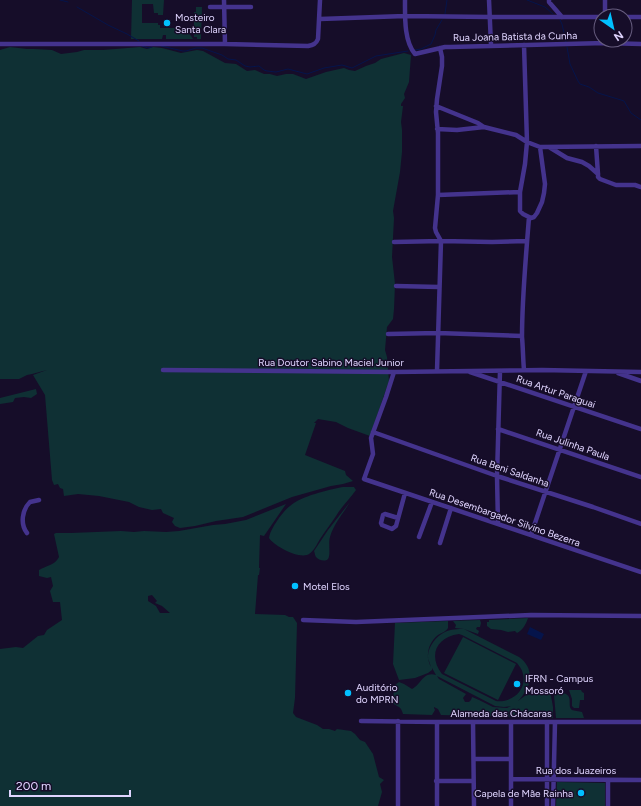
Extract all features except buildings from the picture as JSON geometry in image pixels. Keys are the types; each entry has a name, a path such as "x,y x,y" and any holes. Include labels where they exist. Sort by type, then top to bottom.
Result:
{"street":[{"path":"224,0 225,44"},
{"path":"0,44 225,44 308,46 314,44 318,39 320,0"},
{"path":"405,0 405,16"},
{"path":"489,0 491,45"},
{"path":"549,0 549,2 562,17"},
{"path":"210,7 251,7"},
{"path":"320,19 405,16 593,17"},
{"name":"Rua Joana Batista da Cunha","path":"405,16 408,43 411,50 415,54 450,46 593,42"},
{"path":"524,45 526,142 525,164 520,192 520,211 529,217 536,216 544,193 545,184 540,147"},
{"path":"437,371 441,241 435,228 438,195 438,129 436,106 442,66 440,48"},
{"path":"436,106 478,123 484,127 516,136 526,142 540,147 641,146"},
{"path":"438,129 457,130 484,127"},
{"path":"596,146 598,177 600,179 616,185 635,185 641,187"},
{"path":"549,147 567,158 582,162 598,174"},
{"path":"438,195 520,192"},
{"path":"524,370 522,336 529,217"},
{"path":"394,242 527,241"},
{"path":"396,286 439,287"},
{"path":"388,334 438,333 522,336"},
{"name":"Rua Doutor Sabino Maciel Junior","path":"163,370 394,372 524,370 641,372"},
{"name":"Rua Artur Paraguai","path":"466,370 641,429"},
{"path":"498,524 497,476 500,370"},
{"path":"531,535 586,371"},
{"path":"373,432 394,372"},
{"path":"614,372 641,382"},
{"name":"Rua Julinha Paula","path":"498,429 641,477"},
{"name":"Rua Beni Saldanha","path":"373,432 497,476 641,524"},
{"name":"Rua Desembargador Silvino Bezerra","path":"373,432 371,438 373,454 364,479 641,572"},
{"path":"398,518 405,493"},
{"path":"27,533 23,524 25,509 30,502 39,500"},
{"path":"419,536 432,502"},
{"path":"440,543 451,508"},
{"path":"303,620 356,622 531,615 641,616"},
{"name":"Alameda das Chácaras","path":"361,721 641,722"},
{"path":"398,721 398,806"},
{"path":"437,722 437,806"},
{"path":"473,722 474,806"},
{"path":"511,722 511,806"},
{"path":"547,722 547,806"},
{"path":"553,806 555,722"},
{"path":"474,758 511,759"},
{"name":"Rua dos Juazeiros","path":"511,779 641,780"},
{"path":"608,780 608,806"},
{"path":"436,782 474,781"}],"green space":[{"path":"132,0 164,0 163,15 154,13 153,4 142,4 142,23 158,23 160,28 183,28 184,31 187,32 193,39 166,39 166,35 163,35 162,39 131,39"},
{"path":"196,7 202,7 201,39 194,37 194,12 196,12"},
{"path":"10,47 52,50 61,54 84,50 140,47 147,49 153,47 162,48 181,53 197,50 203,51 225,63 236,64 247,71 255,70 264,74 277,76 293,74 306,79 344,68 355,71 381,59 404,53 411,55 409,82 404,94 405,98 401,104 401,106 403,106 401,122 402,152 393,211 392,257 395,284 394,309 393,319 387,327 385,350 389,381 370,436 336,422 318,419 314,423 316,423 305,455 345,471 346,475 353,481 292,497 243,517 180,528 175,526 172,522 174,518 163,513 161,509 152,510 139,507 129,502 99,496 78,494 64,496 63,489 60,488 58,484 54,485 52,480 45,395 33,375 47,370 27,375 19,379 0,379 0,50"},
{"path":"36,389 37,394 31,398 15,398 13,402 0,404 0,398"},
{"path":"343,487 354,487 356,490 338,513 311,553 305,555 294,554 276,545 269,538 279,518 295,502 315,494"},
{"path":"350,502 336,523 332,532 329,540 328,559 318,559 314,551"},
{"path":"286,504 264,536 260,535 260,568 258,575 255,614 285,615 293,617 297,623 295,698 293,713 296,717 317,725 323,729 351,731 360,740 365,742 373,754 379,777 384,780 380,784 382,792 378,806 0,806 0,649 16,647 23,648 38,636 44,635 47,630 62,620 60,602 53,602 50,591 53,586 51,577 47,578 39,576 39,570 53,564 59,557 54,534 121,531 166,532 246,520","holes":["152,595 157,601 155,603 162,606 170,613 160,613 156,606 148,601 148,596"]},
{"path":"528,618 524,627 517,633 515,631 508,632 491,629 487,626 487,622 489,622 489,620"},
{"path":"480,620 480,627 477,627 476,629 479,631 478,634 464,629 455,628 456,625 453,621"},
{"path":"448,621 448,628 438,635 432,642 428,650 428,656 429,650 438,636 447,631 464,629 519,657 524,662 528,667 530,679 529,685 518,701 526,695 552,693 553,718 441,715 438,709 434,707 435,710 432,715 403,714 400,708 392,703 395,685 399,682 412,689 428,675 436,675 432,668 432,670 428,673 415,678 399,680 393,664 395,623","holes":["459,634 517,663 522,671 524,680 520,690 513,698 496,701 442,674 436,661 435,654 437,648 445,639","437,676 495,706 511,706 507,708 493,707 472,697 469,702 465,702 463,698 466,694 439,679"]},
{"path":"463,637 516,664 498,700 444,673"},
{"path":"569,690 581,690 584,693 584,700 580,700 579,708 574,708 572,706 572,699"},
{"path":"559,692 564,693 569,697 570,708 572,710 582,712 584,718 556,718 554,695"},
{"path":"557,782 605,783 605,806 556,806"}],"shaded area":[{"path":"530,627 544,634 541,640 527,634"}],"waterway":[{"path":"60,0 68,2"},
{"path":"445,14 447,0"},
{"path":"527,0 545,7 553,14"},
{"path":"77,7 139,41"},
{"path":"415,50 431,44 436,30 442,20"},
{"path":"560,20 566,42"},
{"path":"142,46 148,48 152,47"},
{"path":"161,46 183,51 202,48 222,55 228,59 236,60 245,66 259,66 264,70 276,72 288,69 307,74 324,68 342,65 352,68 376,56 408,51"},
{"path":"567,47 570,64 580,84 589,87 598,93 624,101 631,113 641,120"}],"place":[{"name":"Mosteiro Santa Clara","path":"167,23"},
{"name":"Motel Elos","path":"295,586"},
{"name":"IFRN - Campus Mossoró","path":"517,684"},
{"name":"Auditório do MPRN","path":"348,693"},
{"name":"Capela de Mãe Rainha","path":"581,793"}]}
